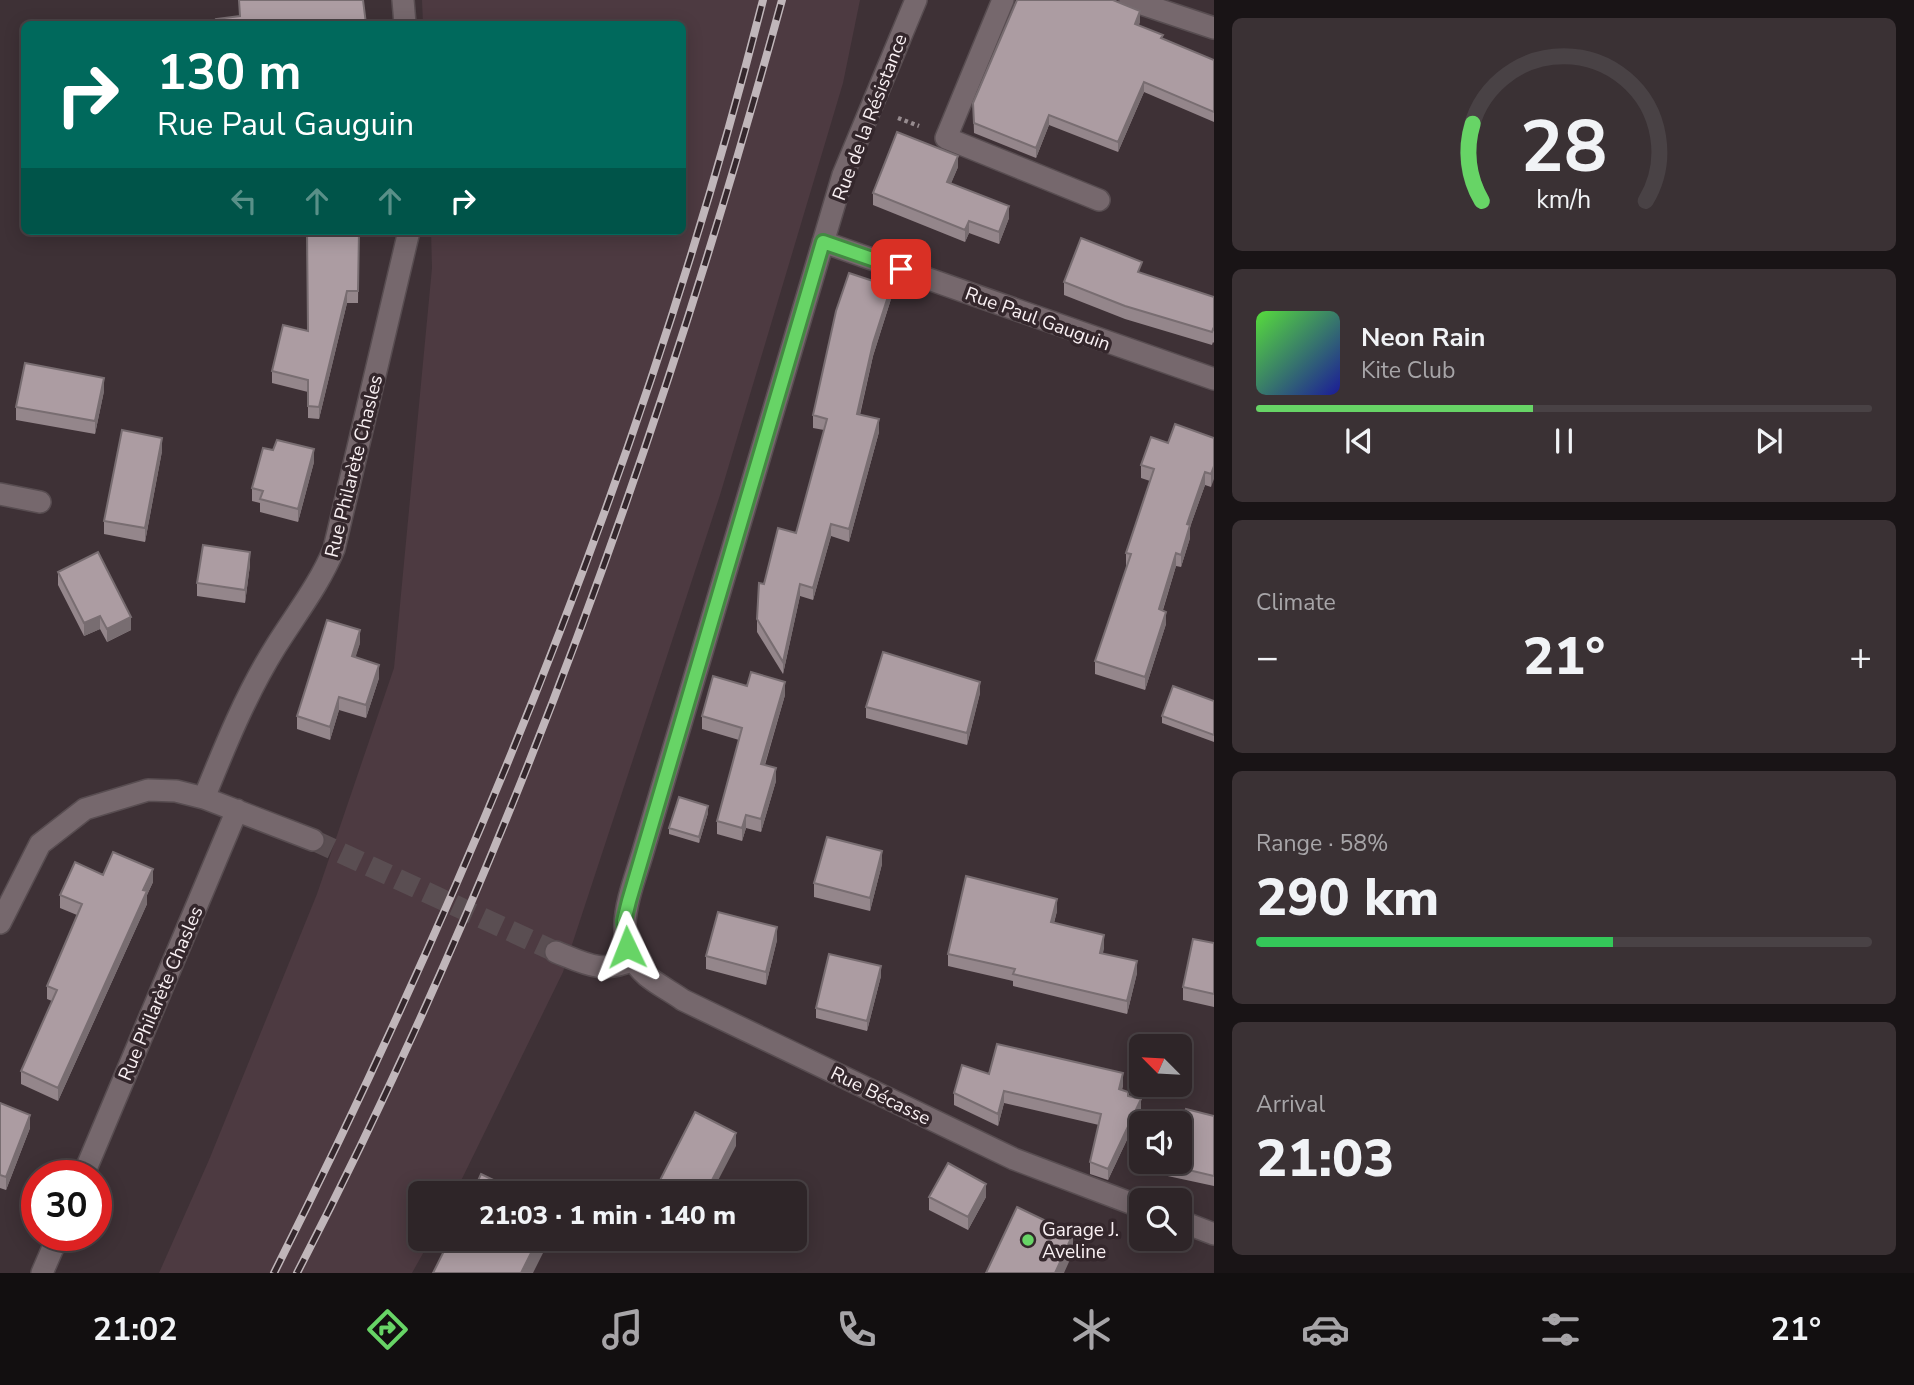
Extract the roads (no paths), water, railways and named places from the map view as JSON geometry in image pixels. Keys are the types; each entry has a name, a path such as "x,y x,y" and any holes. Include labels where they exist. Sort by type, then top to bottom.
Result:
{"street":[{"path":"404,0 405,21"},
{"name":"Rue de la Résistance","path":"633,960 624,933 629,901 823,242 843,175 916,0"},
{"path":"1003,0 946,138 1099,200"},
{"path":"1130,0 1214,28"},
{"name":"Rue Philarète Chasles","path":"204,798 254,684 276,646 313,594 334,550 408,235"},
{"name":"Rue Paul Gauguin","path":"823,242 1214,379"},
{"path":"0,494 40,502"},
{"path":"0,923 40,844 85,809 148,790 204,798 313,840"},
{"name":"Rue Philarète Chasles","path":"90,1160 237,810"},
{"path":"556,952 604,968 617,967 633,960"},
{"name":"Rue Bécasse","path":"633,960 646,975 684,1000 1014,1159 1129,1202"},
{"path":"1192,1226 1214,1234"},
{"path":"42,1273 52,1251"}],"tunnel":[{"path":"313,840 556,952"}],"railway":[{"path":"274,1273 421,965 553,650 613,490 668,328 718,165 763,0"},
{"path":"297,1273 373,1120 444,965 511,808 573,649 631,489 685,327 782,0"}],"place":[{"name":"Garage J. Aveline","path":"1028,1240"}]}
